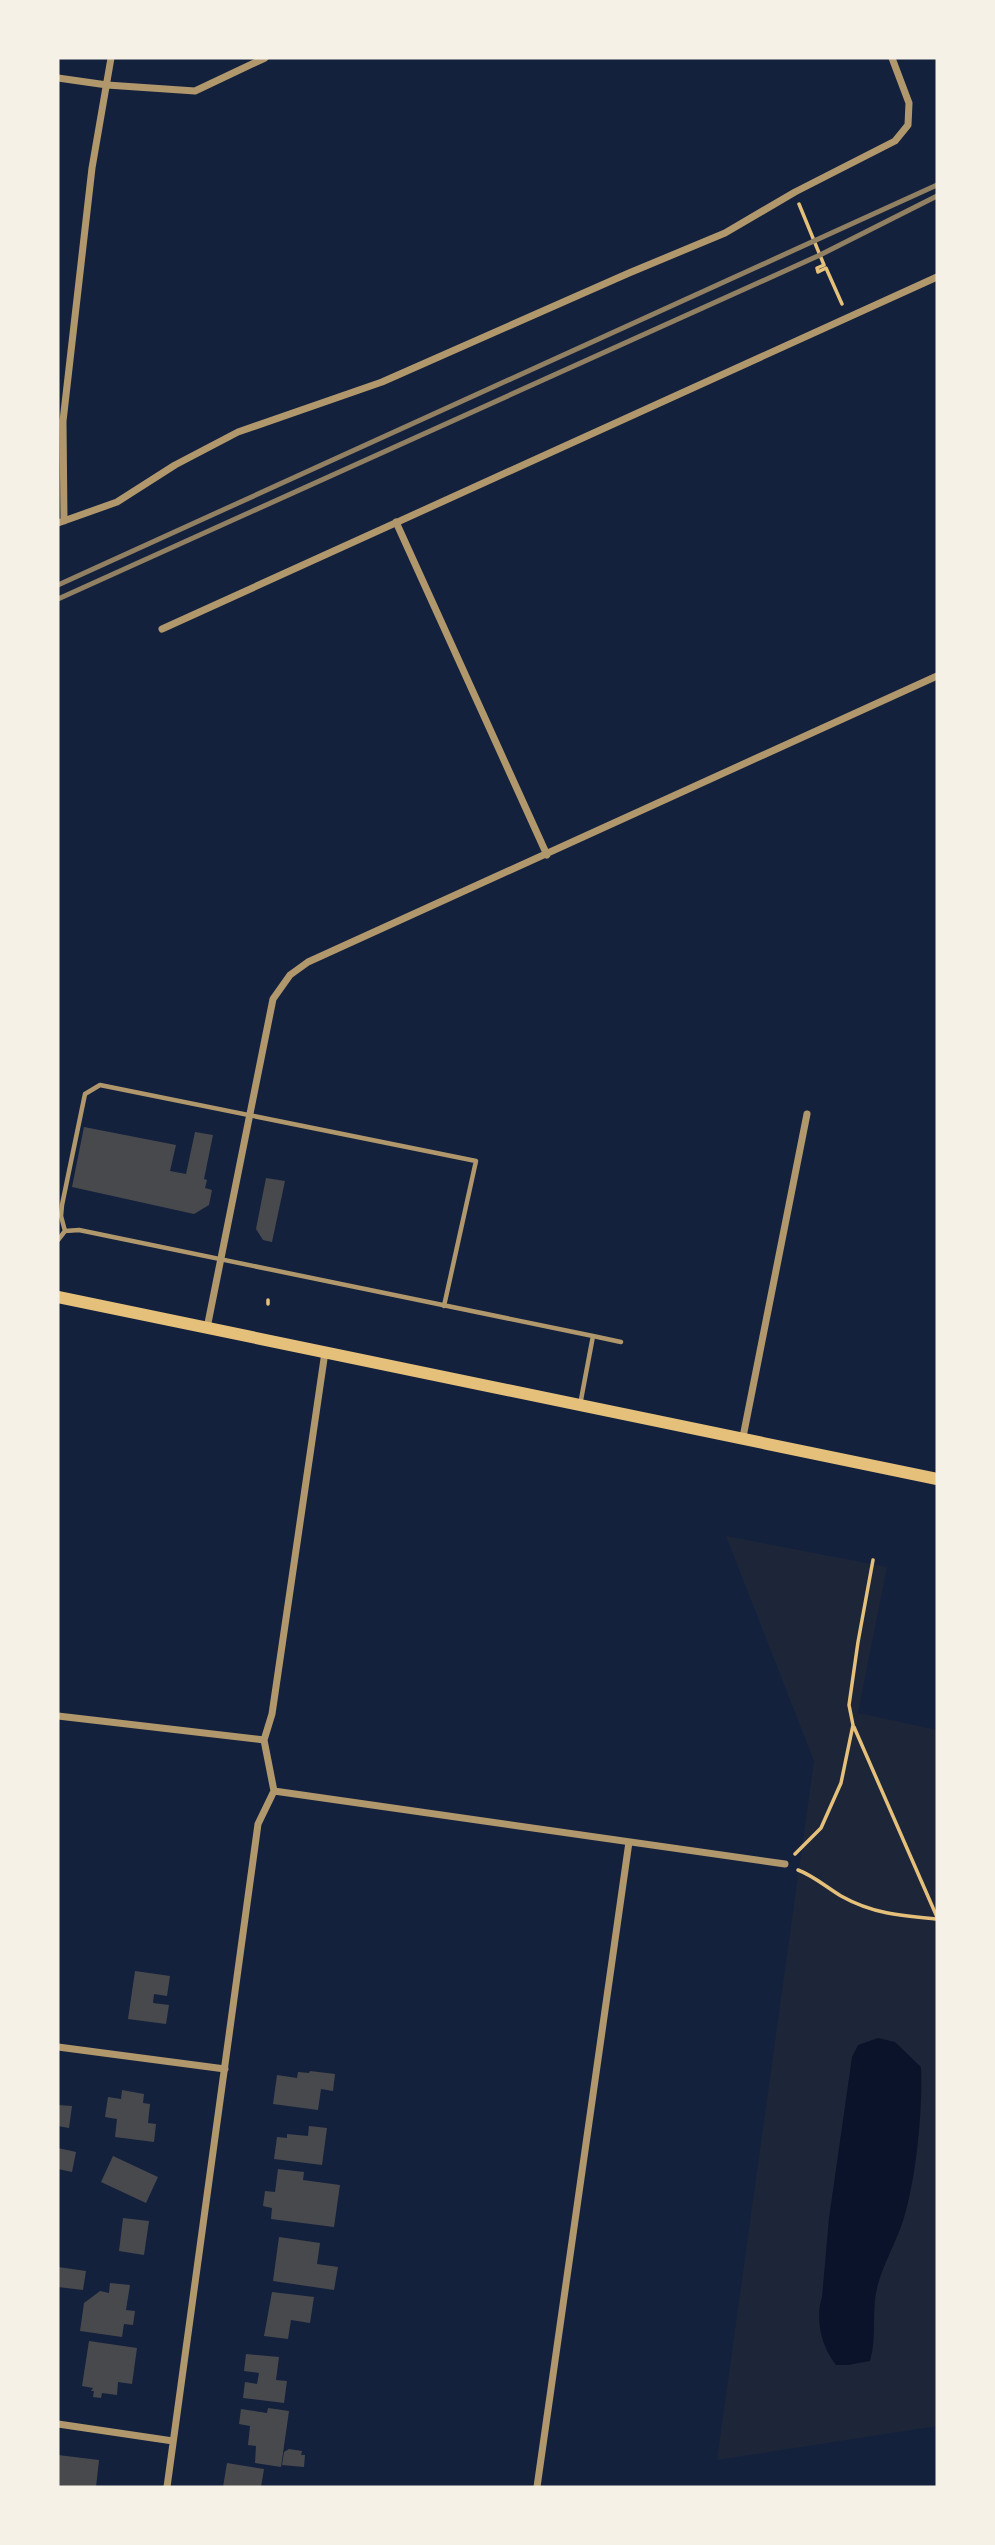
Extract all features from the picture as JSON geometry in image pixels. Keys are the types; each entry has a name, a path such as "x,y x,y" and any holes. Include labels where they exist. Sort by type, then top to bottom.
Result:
{"main road":[{"path":"58,1297 937,1479"}],"street":[{"path":"111,58 92,168 63,421 61,522 117,502 174,465 238,432 383,382 725,233 794,192 895,141 908,125 909,103 892,58"},
{"path":"58,78 107,85 195,91 265,58"},
{"path":"162,629 937,277"},
{"path":"396,522 547,855"},
{"path":"207,1328 273,999 290,975 308,962 937,676"},
{"path":"743,1437 807,1114"},
{"path":"167,2487 258,1824 274,1791 264,1740 272,1714 325,1352"},
{"path":"58,1716 264,1740"},
{"path":"274,1791 785,1864"},
{"path":"537,2487 629,1842"},
{"path":"58,2047 225,2069"},
{"path":"58,2424 173,2441"}],"lane":[{"path":"65,1231 61,1216 62,1205 85,1094 100,1085 476,1161 444,1306"},
{"path":"58,1240 65,1231 79,1230 621,1342"},
{"path":"580,1405 593,1336"}],"path":[{"path":"794,192 824,265 817,268 818,272 826,268 848,317"},
{"path":"853,1725 841,1783 821,1828 785,1864 811,1875 842,1896 887,1915 937,1918 853,1725 849,1705 873,1560"}],"shaded area":[{"path":"726,1536 887,1567 858,1713 937,1730 937,2426 717,2460 814,1761"},
{"path":"878,2038 895,2042 921,2067 918,2145 908,2205 876,2291 874,2341 870,2361 836,2365 826,2349 819,2323 829,2218 852,2057 858,2045"}],"building":[{"path":"84,1127 176,1145 170,1171 186,1174 195,1132 213,1135 204,1179 207,1180 205,1188 212,1190 209,1205 194,1214 72,1187"},
{"path":"266,1178 285,1181 272,1242 263,1240 256,1229"},
{"path":"135,1971 170,1976 167,1996 154,1994 153,2003 169,2005 166,2024 128,2019"},
{"path":"298,2072 335,2074 333,2091 321,2089 318,2110 273,2104 277,2075 297,2078"},
{"path":"122,2090 144,2094 143,2103 150,2104 148,2123 156,2124 154,2142 115,2137 117,2119 105,2117 108,2097 121,2099"},
{"path":"58,2105 72,2106 69,2128 58,2126"},
{"path":"309,2126 327,2128 322,2165 274,2159 277,2137 287,2138 287,2134 308,2136"},
{"path":"58,2148 76,2152 72,2172 58,2169"},
{"path":"113,2156 158,2177 146,2203 101,2182"},
{"path":"278,2169 304,2172 303,2180 340,2185 334,2227 271,2219 272,2208 263,2206 265,2191 275,2192"},
{"path":"123,2218 149,2221 144,2255 119,2251"},
{"path":"279,2237 320,2243 317,2264 338,2267 334,2290 273,2281"},
{"path":"58,2267 86,2271 83,2290 58,2287"},
{"path":"110,2283 130,2285 126,2310 135,2311 133,2325 124,2324 122,2337 80,2331 84,2303 100,2291 109,2293"},
{"path":"272,2292 314,2297 310,2323 291,2320 288,2339 264,2336"},
{"path":"89,2341 137,2348 132,2384 118,2382 117,2395 102,2393 101,2398 93,2397 93,2388 82,2386"},
{"path":"246,2354 279,2357 276,2380 287,2381 284,2403 243,2398 245,2382 257,2384 259,2373 244,2371"},
{"path":"268,2408 289,2411 281,2467 255,2463 256,2446 248,2445 250,2426 239,2424 241,2409 267,2413"},
{"path":"289,2449 302,2451 301,2455 305,2455 304,2467 282,2465 284,2452"},
{"path":"58,2455 99,2460 96,2487 58,2487"},
{"path":"227,2463 264,2469 261,2487 223,2487"}],"railway":[{"path":"58,585 937,185"},
{"path":"58,599 820,255 937,196"}]}
